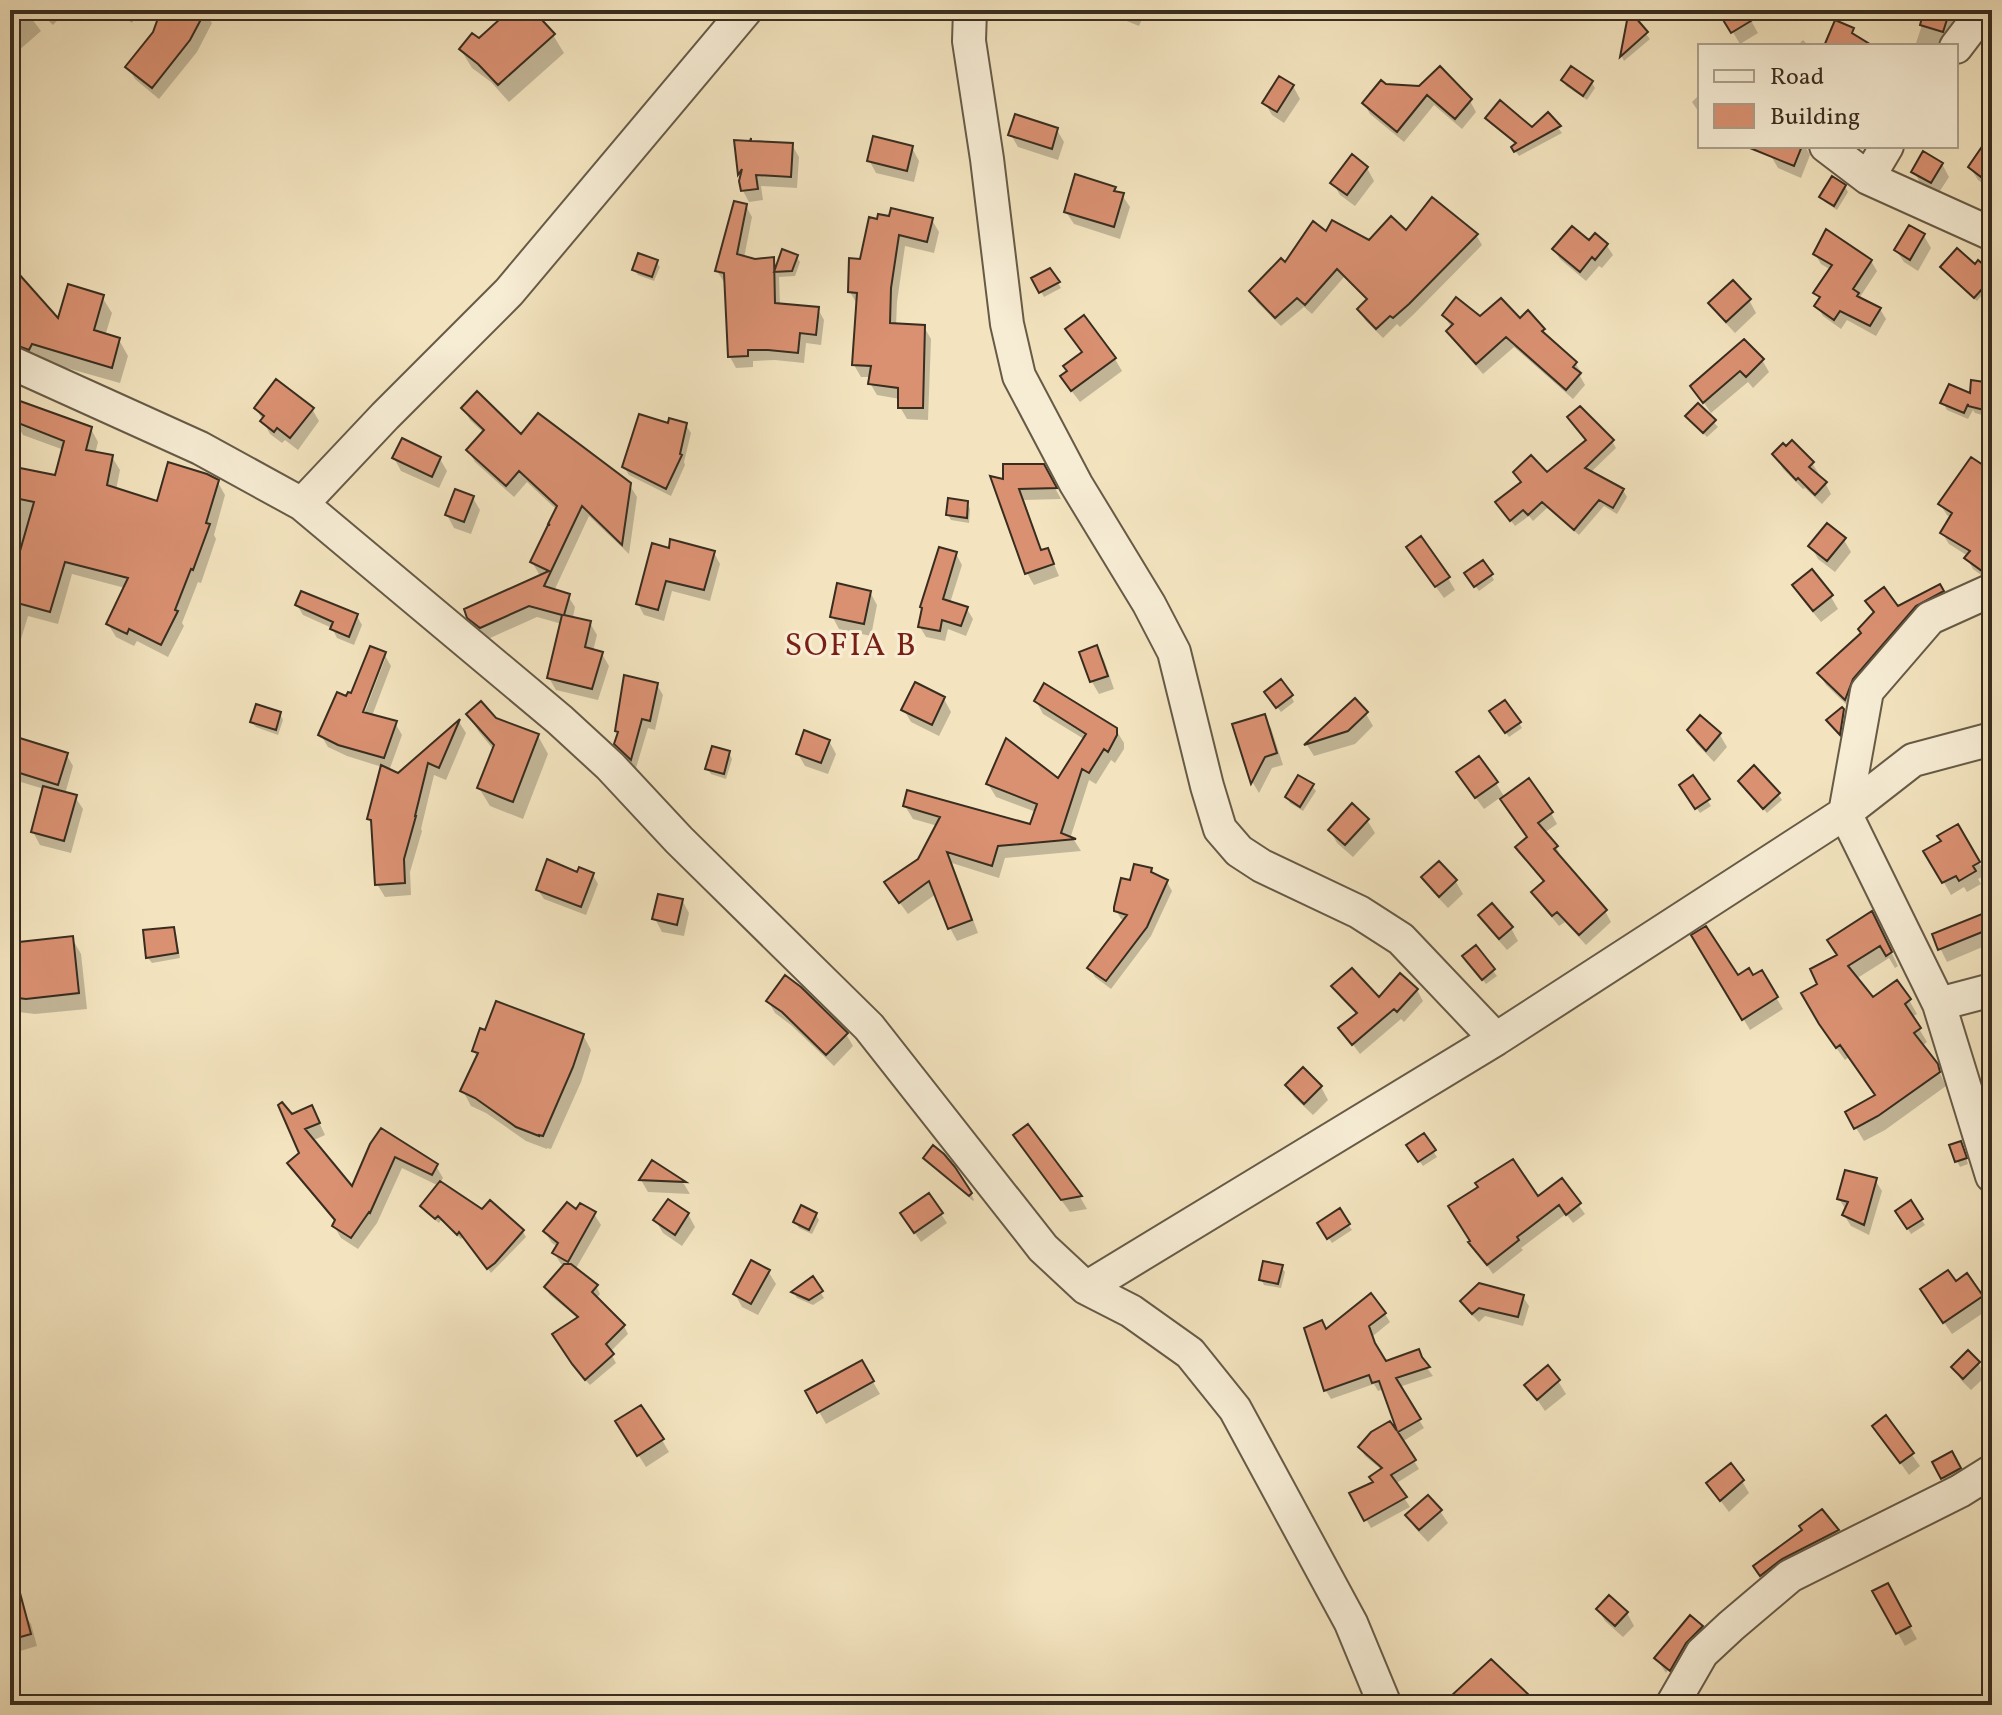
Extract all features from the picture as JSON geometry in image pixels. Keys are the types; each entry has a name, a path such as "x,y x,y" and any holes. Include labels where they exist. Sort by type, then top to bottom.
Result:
{"street":[{"path":"302,504 509,292 746,10"},
{"path":"970,10 969,41 1007,324 1019,376 1076,484 1149,604 1174,652 1220,829 1239,851 1262,866 1359,912 1401,939 1496,1039"},
{"path":"1958,44 1981,10"},
{"path":"1829,148 1868,178 1992,234"},
{"path":"1868,178 1886,148"},
{"path":"10,362 200,448 302,504 548,710 610,766 679,840 869,1027 1043,1248 1086,1288 1131,1311 1190,1353 1235,1409 1351,1623 1385,1705"},
{"path":"1992,590 1930,618 1867,691 1845,813 1939,1004 1992,1176"},
{"path":"1086,1288 1496,1039 1845,813 1913,760 1992,739"},
{"path":"1939,1004 1992,990"},
{"path":"1672,1705 1702,1653 1790,1576 1960,1491 1992,1471"}],"building":[{"path":"161,10 206,10 190,40 152,88 125,67 153,32"},
{"path":"510,10 542,20 555,34 498,85 459,49 472,33 479,38"},
{"path":"1629,10 1648,32 1620,57"},
{"path":"1717,10 1769,10 1731,33"},
{"path":"1924,10 1950,10 1943,32 1920,25"},
{"path":"1835,20 1854,28 1852,33 1870,44 1825,44"},
{"path":"1440,66 1472,99 1455,119 1427,95 1397,132 1362,103 1381,80 1386,84 1419,86"},
{"path":"1571,66 1593,81 1583,96 1561,80"},
{"path":"1279,76 1294,85 1277,112 1262,103"},
{"path":"1500,100 1532,127 1548,112 1561,126 1514,152 1511,147 1516,143 1485,118"},
{"path":"1015,114 1058,128 1052,149 1008,135"},
{"path":"1992,132 1992,161 1981,177 1968,167"},
{"path":"873,136 913,146 907,171 867,161"},
{"path":"751,138 751,141 793,143 791,177 756,175 758,189 741,191 739,181 742,169 738,175 734,140 750,141"},
{"path":"1750,148 1801,148 1794,166"},
{"path":"1923,151 1943,163 1931,183 1911,172"},
{"path":"1352,154 1368,167 1347,195 1330,183"},
{"path":"1075,174 1116,187 1114,191 1124,193 1114,227 1064,212"},
{"path":"1832,176 1846,185 1834,206 1819,197"},
{"path":"1432,197 1478,234 1409,304 1376,329 1357,309 1367,299 1337,269 1305,305 1297,298 1275,318 1249,291 1281,258 1285,262 1313,221 1326,231 1332,220 1369,240 1391,216 1406,230"},
{"path":"734,201 747,204 737,254 755,259 774,257 775,303 819,307 816,335 800,333 798,353 748,350 748,356 728,357 724,273 715,271"},
{"path":"891,208 933,218 927,242 899,235 891,288 890,323 925,325 923,408 898,408 898,388 868,384 871,366 852,365 857,293 848,292 849,258 860,259 869,217 877,219 878,214 889,216"},
{"path":"1909,225 1925,234 1910,260 1894,250"},
{"path":"1572,226 1589,240 1595,233 1608,244 1580,272 1552,249"},
{"path":"1826,229 1872,260 1853,289 1859,293 1857,296 1881,308 1870,326 1840,311 1834,320 1814,306 1820,297 1813,293 1832,265 1813,254"},
{"path":"1957,248 1975,264 1978,260 1992,272 1992,278 1974,298 1940,267"},
{"path":"782,249 798,255 792,271 774,272"},
{"path":"638,253 658,260 652,277 632,270"},
{"path":"10,264 58,318 68,284 104,295 94,330 120,338 112,368 32,344 29,350 10,343"},
{"path":"1050,268 1060,282 1039,293 1031,278"},
{"path":"1733,280 1751,299 1726,322 1708,303"},
{"path":"1456,297 1480,316 1501,298 1520,318 1528,310 1545,329 1542,331 1577,362 1573,367 1581,373 1566,390 1506,337 1476,364 1446,331 1453,324 1442,315"},
{"path":"1084,315 1116,358 1071,391 1060,376 1067,371 1063,366 1082,352 1065,329"},
{"path":"1744,339 1764,359 1746,377 1740,371 1703,403 1690,386"},
{"path":"276,379 314,408 290,438 277,428 274,432 260,421 264,416 254,408"},
{"path":"1971,380 1992,383 1992,412 1968,404 1964,413 1940,403 1949,384 1970,393"},
{"path":"477,391 521,434 538,413 631,483 622,545 582,506 544,586 570,594 564,615 591,621 585,647 603,652 592,689 547,678 562,615 529,606 480,628 467,618 464,609 549,571 530,562 557,506 519,471 506,486 466,450 484,430 461,408"},
{"path":"20,401 92,427 86,450 113,455 107,485 157,501 168,462 219,480 206,523 210,524 175,610 178,611 161,645 129,629 127,634 106,624 128,578 65,562 50,612 10,601 10,586 34,502 10,497 10,466 55,475 64,441 13,421"},
{"path":"1698,403 1716,420 1703,433 1685,416"},
{"path":"1580,406 1614,440 1585,468 1624,489 1613,508 1599,500 1574,530 1542,502 1528,515 1523,510 1510,521 1495,502 1521,482 1513,472 1531,455 1547,472 1586,440 1567,417"},
{"path":"639,414 668,423 669,418 687,423 682,455 666,489 622,467"},
{"path":"402,438 441,457 432,477 392,458"},
{"path":"1792,440 1814,462 1809,467 1827,482 1815,495 1772,454 1783,443 1786,446"},
{"path":"1971,457 1992,471 1992,558 1982,571 1964,558 1970,551 1940,533 1952,513 1938,504"},
{"path":"1003,464 1044,464 1057,488 1019,489 1041,550 1048,548 1054,564 1025,574 990,476 1003,479"},
{"path":"455,489 474,496 464,522 445,515"},
{"path":"948,498 968,501 967,518 946,515"},
{"path":"1827,523 1846,538 1827,561 1808,546"},
{"path":"1421,536 1450,577 1435,587 1406,547"},
{"path":"670,539 715,551 704,590 666,581 658,610 636,604 652,543 669,548"},
{"path":"939,547 957,552 943,599 968,607 961,626 942,620 940,631 918,627 920,607"},
{"path":"1483,560 1493,574 1474,587 1464,573"},
{"path":"1812,569 1833,595 1813,611 1792,585"},
{"path":"837,583 871,591 864,624 830,617"},
{"path":"1940,584 1944,591 1916,606 1853,679 1845,700 1817,673 1861,633 1858,629 1874,612 1865,601 1884,587 1898,606"},
{"path":"301,591 358,614 349,637 330,629 333,622 295,605"},
{"path":"1097,645 1108,676 1090,682 1079,652"},
{"path":"370,646 386,652 363,712 397,721 384,758 338,745 318,735 337,692 346,696 348,692 351,693"},
{"path":"624,675 658,683 650,721 642,719 631,760 614,744"},
{"path":"1281,679 1293,695 1276,708 1264,692"},
{"path":"915,682 945,697 932,725 901,710"},
{"path":"1044,683 1117,728 1117,735 1108,752 1104,749 1089,773 1082,769 1061,833 1076,839 998,846 992,866 947,852 972,920 948,929 929,881 899,903 884,882 918,859 940,817 903,806 907,790 1030,824 1037,804 986,784 1006,738 1058,778 1086,734 1034,701"},
{"path":"1355,698 1368,712 1348,731 1304,745"},
{"path":"1505,700 1521,722 1505,733 1489,711"},
{"path":"481,701 496,718 539,734 513,802 477,788 494,745 466,714"},
{"path":"256,704 281,712 276,730 250,722"},
{"path":"1842,707 1844,709 1840,735 1826,720"},
{"path":"1265,714 1277,753 1265,757 1251,784 1232,724"},
{"path":"1700,715 1721,733 1706,751 1687,730"},
{"path":"460,719 439,768 428,763 404,859 405,883 375,885 371,820 367,819 381,765 398,773"},
{"path":"804,730 830,740 821,763 796,754"},
{"path":"10,735 68,753 58,785 10,770"},
{"path":"712,746 730,751 724,774 705,769"},
{"path":"1479,756 1498,782 1475,798 1456,772"},
{"path":"1754,765 1780,793 1763,809 1738,781"},
{"path":"1298,775 1314,784 1300,807 1285,797"},
{"path":"1693,775 1710,799 1695,809 1679,785"},
{"path":"1529,778 1553,812 1538,823 1558,846 1554,849 1607,910 1579,935 1557,912 1552,916 1531,892 1544,881 1515,847 1527,837 1500,799"},
{"path":"43,786 77,795 64,841 31,832"},
{"path":"1352,803 1369,819 1345,845 1328,830"},
{"path":"1958,824 1980,862 1973,866 1976,871 1959,881 1956,876 1942,883 1923,851 1941,841 1937,836"},
{"path":"547,859 577,872 579,867 594,873 581,907 536,890"},
{"path":"1439,861 1457,880 1439,897 1421,877"},
{"path":"1134,864 1152,868 1151,872 1168,880 1147,927 1106,981 1087,968 1127,915 1114,911 1114,907 1121,878 1130,880"},
{"path":"658,894 683,899 677,925 652,919"},
{"path":"1492,903 1513,927 1499,939 1478,915"},
{"path":"1992,910 1992,928 1938,950 1932,934"},
{"path":"1872,911 1892,952 1886,956 1880,946 1848,966 1873,997 1897,980 1911,999 1905,1004 1921,1028 1914,1033 1938,1064 1940,1072 1878,1116 1854,1129 1845,1112 1875,1095 1840,1045 1836,1048 1801,993 1817,984 1810,969 1837,955 1827,940"},
{"path":"1706,926 1738,975 1749,968 1753,975 1762,970 1778,997 1742,1020 1691,935"},
{"path":"174,927 178,953 146,958 143,930"},
{"path":"73,936 79,993 26,999 10,997 10,943"},
{"path":"1476,945 1495,969 1482,980 1462,956"},
{"path":"1352,968 1379,997 1400,973 1418,989 1397,1012 1394,1009 1352,1045 1338,1028 1357,1013 1331,986"},
{"path":"785,975 848,1033 826,1055 782,1012 766,1001"},
{"path":"496,1001 584,1034 543,1136 516,1127 460,1091 478,1053 472,1051 480,1028 485,1030"},
{"path":"1303,1067 1322,1086 1304,1104 1285,1085"},
{"path":"282,1102 292,1114 312,1105 320,1123 305,1129 352,1186 370,1144 381,1128 438,1164 432,1175 395,1157 370,1213 351,1238 332,1226 335,1220 287,1163 299,1153 278,1105"},
{"path":"1028,1124 1082,1196 1061,1200 1013,1135"},
{"path":"1424,1133 1436,1150 1418,1162 1406,1145"},
{"path":"1961,1141 1967,1158 1955,1162 1949,1145"},
{"path":"933,1145 955,1167 972,1193 969,1196 923,1158"},
{"path":"1513,1159 1538,1196 1562,1178 1581,1203 1566,1215 1559,1205 1487,1265 1468,1242 1448,1206 1478,1187 1475,1183"},
{"path":"652,1160 686,1182 639,1180"},
{"path":"1845,1170 1877,1178 1864,1225 1842,1215 1848,1202 1837,1199"},
{"path":"440,1181 482,1209 490,1200 524,1230 487,1269 459,1232 457,1235 438,1216 435,1219 420,1206"},
{"path":"929,1193 943,1213 914,1233 900,1213"},
{"path":"668,1199 689,1213 675,1235 653,1220"},
{"path":"1911,1200 1923,1219 1907,1229 1895,1211"},
{"path":"567,1202 576,1209 580,1203 596,1212 568,1262 552,1253 558,1243 543,1231"},
{"path":"801,1205 817,1213 809,1230 793,1222"},
{"path":"1340,1208 1350,1224 1327,1239 1317,1223"},
{"path":"751,1260 770,1270 751,1304 733,1294"},
{"path":"1263,1261 1283,1265 1278,1284 1259,1280"},
{"path":"564,1264 571,1264 598,1285 592,1292 625,1325 606,1344 614,1354 585,1380 552,1334 578,1317 544,1287"},
{"path":"1948,1270 1956,1281 1967,1273 1983,1296 1943,1323 1920,1289"},
{"path":"813,1276 823,1291 809,1300 791,1292"},
{"path":"1479,1283 1524,1295 1518,1317 1479,1308 1472,1314 1460,1301"},
{"path":"1371,1293 1386,1313 1369,1326 1386,1361 1419,1349 1430,1367 1396,1378 1421,1419 1398,1432 1416,1460 1391,1475 1407,1497 1364,1521 1349,1493 1373,1482 1369,1477 1382,1468 1358,1447 1371,1432 1390,1421 1397,1431 1379,1381 1372,1383 1369,1375 1324,1391 1304,1328 1322,1320 1326,1329"},
{"path":"1968,1350 1980,1362 1963,1379 1951,1367"},
{"path":"862,1360 874,1381 817,1413 805,1391"},
{"path":"1548,1365 1560,1380 1537,1400 1524,1385"},
{"path":"641,1405 664,1439 637,1456 615,1421"},
{"path":"1886,1415 1914,1453 1900,1463 1872,1426"},
{"path":"1952,1451 1961,1468 1941,1479 1932,1462"},
{"path":"1731,1463 1744,1480 1720,1501 1706,1483"},
{"path":"1428,1495 1442,1510 1419,1530 1405,1515"},
{"path":"1822,1509 1839,1530 1782,1559 1760,1576 1753,1566 1802,1530 1799,1526"},
{"path":"10,1578 16,1578 31,1634 10,1640"},
{"path":"1888,1583 1911,1626 1896,1634 1872,1591"},
{"path":"1609,1595 1628,1612 1615,1626 1596,1609"},
{"path":"1690,1615 1703,1626 1686,1643 1670,1671 1654,1658"},
{"path":"1491,1659 1529,1695 1519,1705 1459,1705 1451,1696"}],"district":[{"name":"SOFIA B","path":"851,644"}]}
